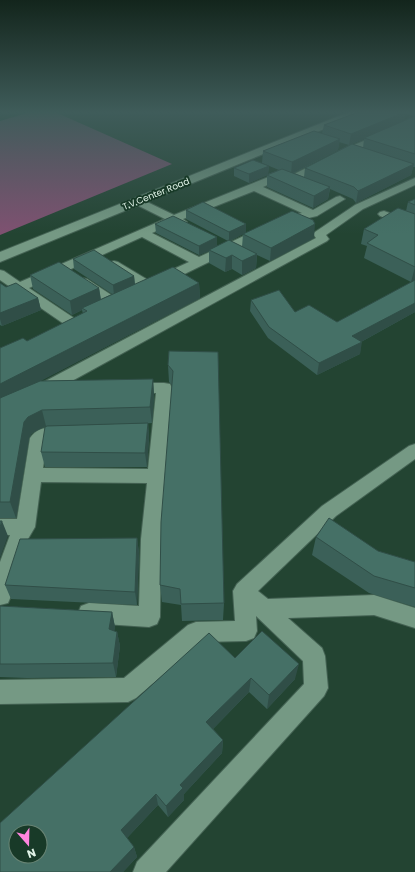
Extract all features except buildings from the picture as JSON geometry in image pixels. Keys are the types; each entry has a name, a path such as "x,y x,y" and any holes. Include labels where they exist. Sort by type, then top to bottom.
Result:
{"street":[{"name":"T.V.Center Road","path":"0,246 234,153"},
{"name":"T.V.Center Road","path":"0,257 256,153"},
{"path":"19,287 203,206 286,178 344,153"},
{"path":"359,153 363,154"},
{"path":"241,159 254,164"},
{"path":"268,170 303,185"},
{"path":"0,409 44,388 323,239 319,234 359,207 415,181"},
{"path":"254,188 313,214"},
{"path":"100,309 288,219 313,214 334,197 359,207"},
{"path":"137,201 188,226"},
{"path":"203,206 217,213"},
{"path":"384,214 415,226"},
{"path":"244,226 258,233"},
{"path":"143,232 199,262"},
{"path":"216,240 244,254"},
{"path":"96,253 148,286"},
{"path":"257,260 270,268"},
{"path":"61,268 114,303"},
{"path":"0,274 72,322"},
{"path":"59,329 86,316"},
{"path":"44,388 84,388"},
{"path":"74,613 149,617 143,539 156,476 152,430 164,388 116,388"},
{"path":"4,605 33,474 39,438 46,433 81,433"},
{"path":"0,692 128,690 196,632 246,631 244,590 329,511 415,450"},
{"path":"33,474 156,476"},
{"path":"0,527 40,541"},
{"path":"147,872 316,688 314,656 244,590"},
{"path":"263,609 374,605 415,618"}],"shaded area":[{"path":"0,153 147,153 172,164 0,235"}]}
